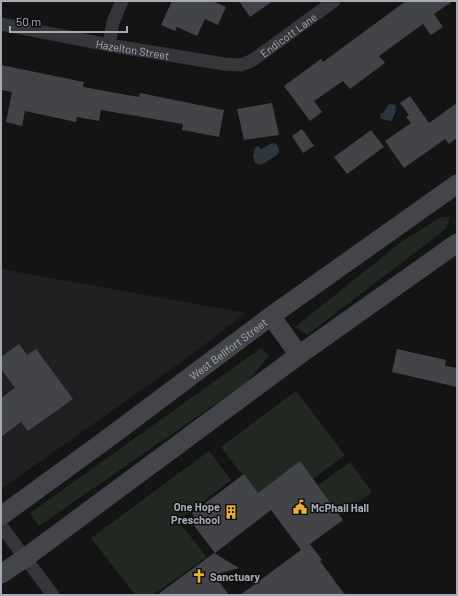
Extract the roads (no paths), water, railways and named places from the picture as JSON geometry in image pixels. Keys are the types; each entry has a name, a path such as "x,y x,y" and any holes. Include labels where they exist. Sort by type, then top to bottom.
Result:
{"main road":[{"name":"West Bellfort Street","path":"1,516 271,316 455,189"},
{"path":"1,574 25,558 299,355 457,243"},
{"path":"271,316 299,355"}],"street":[{"path":"109,45 113,22 122,1"},
{"name":"Endicott Lane","path":"241,65 253,60 334,1"},
{"name":"Hazelton Street","path":"1,24 109,45 224,64 241,65"},
{"path":"1,526 53,595"}],"place":[{"name":"McPhail Hall","path":"300,507"},
{"name":"One Hope Preschool","path":"231,512"},
{"name":"Sanctuary","path":"199,576"}]}
